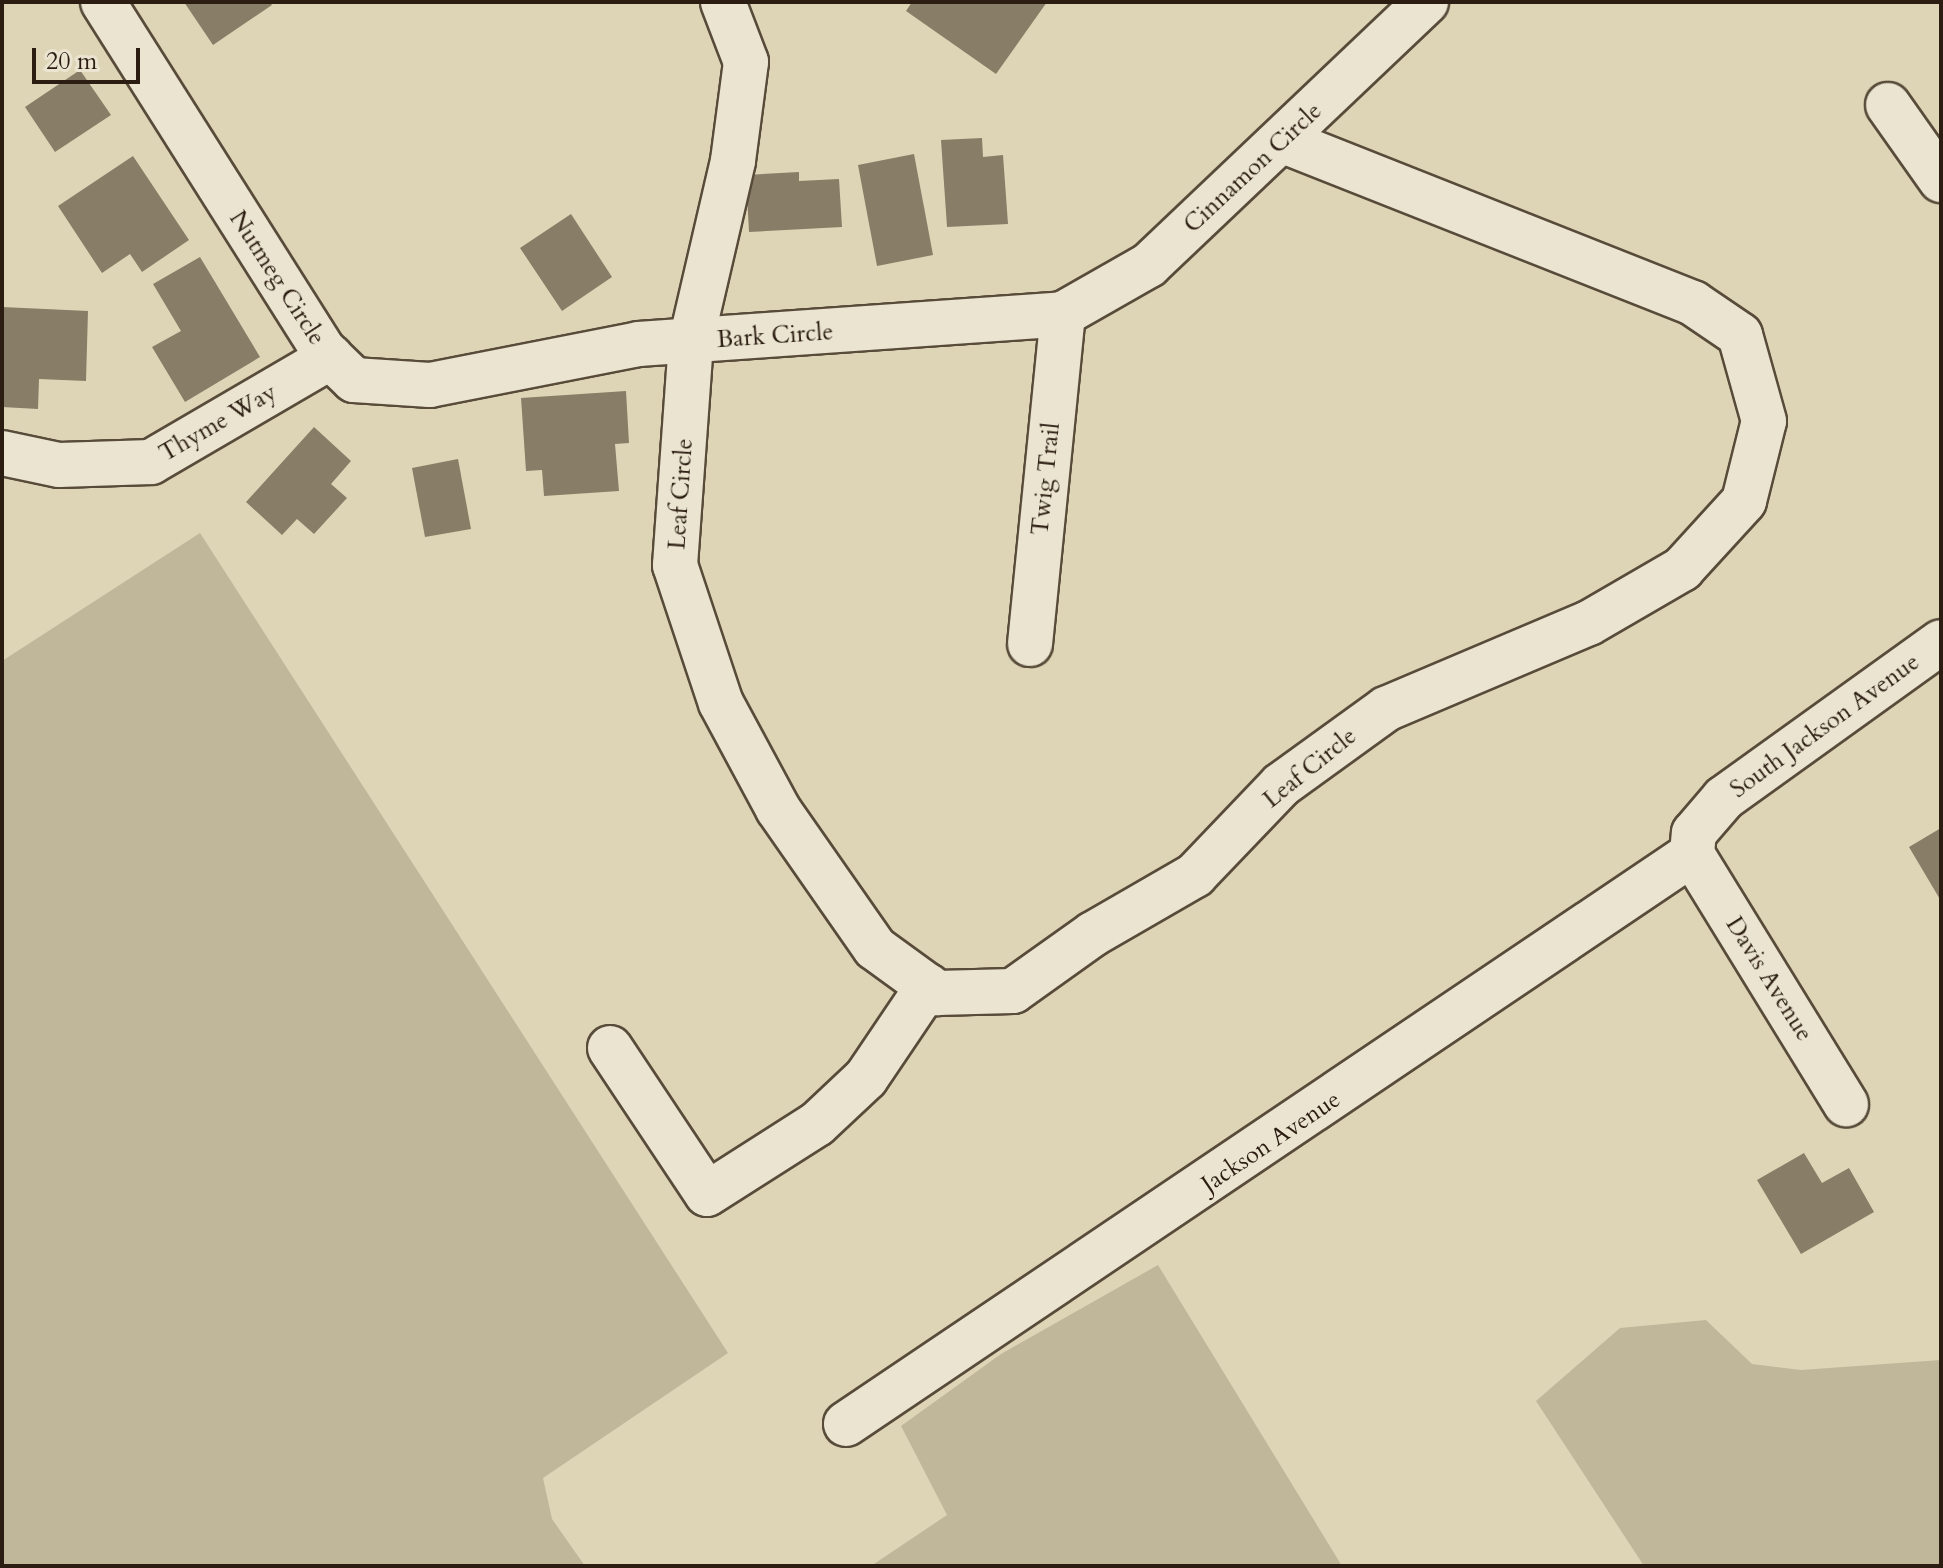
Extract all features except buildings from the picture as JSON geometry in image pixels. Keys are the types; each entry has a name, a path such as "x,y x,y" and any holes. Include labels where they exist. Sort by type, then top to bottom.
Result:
{"street":[{"name":"Nutmeg Circle","path":"103,2 331,357 354,380 430,385 639,344 691,342"},
{"name":"Bark Circle","path":"723,2 746,62 733,161 691,342 1063,314"},
{"name":"Cinnamon Circle","path":"1063,314 1149,265 1284,141 1426,2"},
{"path":"1888,105 1941,180"},
{"name":"Leaf Circle","path":"691,342 675,565 721,703 778,809 875,948 937,993 1013,991 1093,934 1195,875 1281,785 1386,709 1589,623 1682,569 1744,501 1764,421 1740,335 1693,303 1284,141"},
{"name":"Twig Trail","path":"1030,644 1063,314"},
{"name":"Thyme Way","path":"2,453 59,465 151,462 331,357"},
{"name":"South Jackson Avenue","path":"1692,854 1694,833 1724,798 1941,642"},
{"name":"Davis Avenue","path":"1692,854 1846,1104"},
{"name":"Jackson Avenue","path":"846,1424 1692,854"},
{"path":"610,1048 707,1194 817,1124 866,1078 928,986"}],"shaded area":[{"path":"200,533 728,1353 543,1478 552,1519 585,1566 2,1566 2,661"},
{"path":"1158,1265 1342,1566 871,1566 947,1515 901,1426 1001,1354"},
{"path":"1706,1320 1752,1364 1801,1370 1941,1360 1941,1566 1644,1566 1536,1401 1620,1328"}]}
